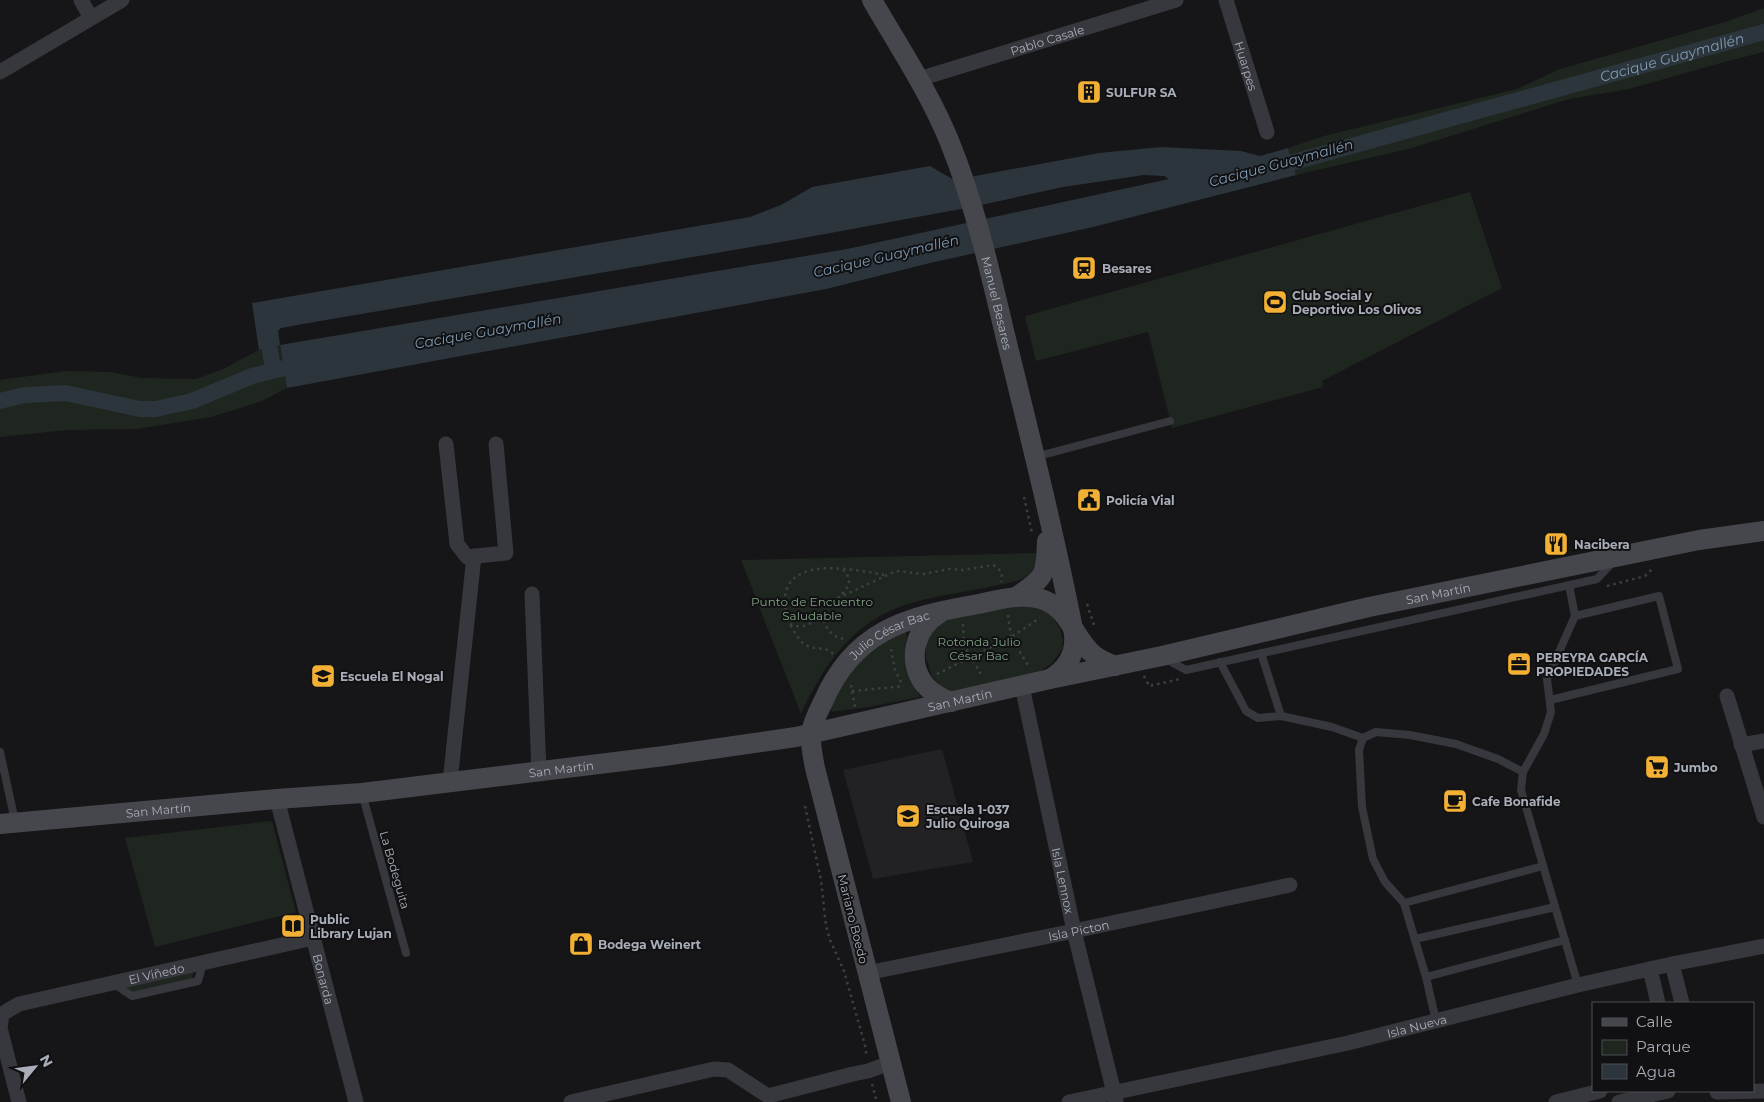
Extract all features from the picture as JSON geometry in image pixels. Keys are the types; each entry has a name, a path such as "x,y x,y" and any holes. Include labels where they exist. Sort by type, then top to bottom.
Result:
{"main road":[{"name":"Manuel Besares","path":"872,0 939,118 963,178 984,251 1035,456 1072,624"},
{"name":"Julio César Bac","path":"811,734 838,662 890,628 912,619 1007,594 1038,582 1044,574 1047,561 1048,517"},
{"name":"San Martín","path":"7,823 362,793 719,749 811,734 1037,682 1162,656 1369,607 1699,540 1764,531"},
{"name":"Julio César Bac","path":"1007,594 1044,600 1058,608 1072,624"},
{"path":"951,702 932,692 923,681 916,665 915,655 919,635 931,618 956,608"},
{"path":"1072,624 1093,654 1115,666"},
{"path":"1037,682 1062,671 1071,657 1074,639 1072,624"},
{"name":"Mariano Boedo","path":"811,734 814,768 901,1102"}],"street":[{"path":"81,0 91,18"},
{"path":"0,72 122,0"},
{"name":"Pablo Casale","path":"919,80 1176,0"},
{"name":"Huarpes","path":"1226,0 1267,132"},
{"path":"446,444 457,544 467,557 506,552 496,444"},
{"path":"450,782 474,556"},
{"path":"532,594 539,772"},
{"name":"Isla Lennox","path":"1037,682 1074,931 1115,1097"},
{"path":"1727,696 1764,817"},
{"path":"1741,745 1764,741"},
{"name":"Bonarda","path":"277,799 356,1102"},
{"name":"Isla Picton","path":"867,973 1290,885"},
{"name":"El Viñedo","path":"19,1102 0,1028 2,1014 19,1004 313,938"},
{"name":"Isla Nueva","path":"1069,1102 1115,1097 1348,1043 1578,985 1764,946"},
{"path":"1672,964 1682,1002"},
{"path":"1650,969 1658,1002"},
{"path":"571,1102 714,1069 728,1070 767,1099 787,1096 853,1074 868,1072 890,1063"},
{"path":"1556,1102 1596,1092"},
{"path":"1619,1102 1664,1092"},
{"path":"1716,1095 1752,1092"}],"lane":[{"path":"1035,456 1170,421"},
{"path":"1162,656 1186,670 1597,579 1620,556"},
{"path":"1569,585 1575,616 1547,679 1551,712 1544,734 1523,772 1521,790 1578,985"},
{"path":"1550,700 1678,669 1659,596 1575,616"},
{"path":"1261,653 1281,716"},
{"path":"1220,662 1246,711 1258,718 1281,716 1332,727 1363,738 1376,732 1410,735 1456,744 1498,759 1523,772"},
{"path":"1363,738 1359,750 1362,807 1373,860 1393,893 1404,902 1426,977 1436,1020"},
{"path":"0,752 7,823"},
{"name":"La Bodeguita","path":"362,793 406,953"},
{"path":"1404,902 1543,866"},
{"path":"1415,940 1555,906"},
{"path":"1426,977 1564,940"}],"path":[{"path":"838,598 886,575 901,570 924,574 949,569 963,570 993,565 999,569 1007,594 1011,637 1037,682"},
{"path":"857,723 849,673 830,651 806,646 798,638 790,624 785,602 786,590 793,579 806,571 841,569 886,575"},
{"path":"790,624 800,627 808,626 838,598 849,584 847,574 841,569"},
{"path":"956,608 964,645 988,686 989,694"},
{"path":"822,613 824,623 833,635 844,639 850,638"},
{"path":"852,691 903,686 923,681 1011,637 1042,616"}],"shaded area":[{"name":"Escuela 1-037 Julio Quiroga","path":"942,749 973,862 873,879 843,770"}],"green space":[{"path":"1764,8 1764,52 1629,89 1569,99 1412,148 1296,175 1288,148 1324,136 1517,89 1560,69 1725,22"},
{"name":"Club Social y Deportivo Los Olivos","path":"1470,192 1502,288 1322,381 1323,387 1172,428 1148,332 1036,361 1025,316"},
{"path":"280,345 287,388 262,401 211,417 136,429 67,430 0,437 0,380 65,371 111,372 142,378 196,379 223,369 259,350"},
{"name":"Punto de Encuentro Saludable","path":"1036,553 1033,570 1025,577 1005,584 916,602 902,606 875,619 851,638 831,661 801,714 741,560"},
{"name":"Rotonda Julio César Bac","path":"992,605 1040,607 1052,616 1060,629 1063,641 1062,649 1052,663 1038,673 952,692 942,688 932,676 926,658 926,644 935,627 949,617"},
{"name":"Rotonda Julio César Bac","path":"907,630 905,659 920,697 832,712 830,709 843,678 876,645"},
{"path":"272,821 296,912 155,947 125,838"},
{"path":"194,967 192,979 133,994 124,985"}],"water":[{"path":"1161,147 1241,151 1260,156 1288,148 1296,175 1093,227 930,263 826,289 287,388 280,345 259,350 252,303 750,217 781,205 812,187 930,166 954,180 1099,153","holes":["1144,175 1164,176 1169,179 847,249 280,345 278,331 281,328 303,324 972,207 1063,187"]}],"waterway":[{"name":"Cacique Guaymallén","path":"1272,168 1764,32"},
{"path":"266,327 273,369"},
{"name":"Cacique Guaymallén","path":"0,401 25,395 65,393 140,409 156,409 192,401 252,376 305,363"}],"place":[{"name":"SULFUR SA","path":"1089,92"},
{"name":"Besares","path":"1084,268"},
{"name":"Club Social y Deportivo Los Olivos","path":"1275,302"},
{"name":"Policía Vial","path":"1089,500"},
{"name":"Nacibera","path":"1556,544"},
{"name":"PEREYRA GARCÍA PROPIEDADES","path":"1519,664"},
{"name":"Escuela El Nogal","path":"323,676"},
{"name":"Jumbo","path":"1657,767"},
{"name":"Cafe Bonafide","path":"1455,801"},
{"name":"Escuela 1-037 Julio Quiroga","path":"908,816"},
{"name":"Public Library Lujan","path":"293,926"},
{"name":"Bodega Weinert","path":"581,944"}]}
